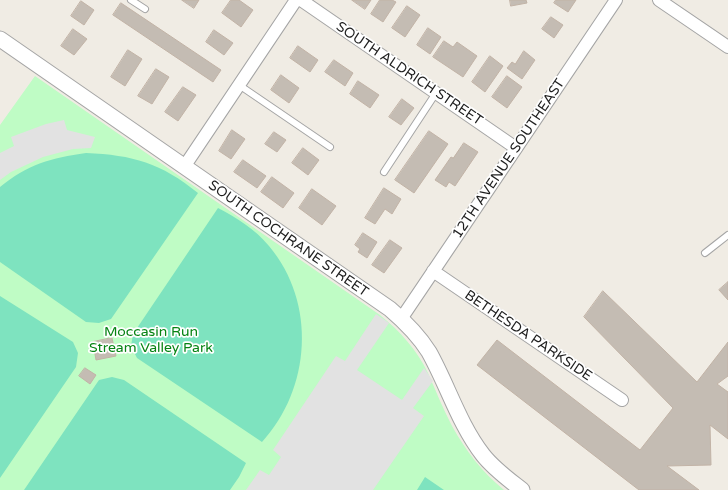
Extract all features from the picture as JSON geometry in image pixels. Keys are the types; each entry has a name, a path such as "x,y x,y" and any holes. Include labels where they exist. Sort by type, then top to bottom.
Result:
{"street":[{"path":"184,167 296,0"},
{"name":"SOUTH ALDRICH STREET","path":"301,0 516,148"},
{"name":"12TH AVENUE SOUTHEAST","path":"401,319 616,0"},
{"path":"659,0 728,47"},
{"name":"SOUTH COCHRANE STREET","path":"0,39 390,309 420,340 428,352 461,420 483,455 502,474 522,490"},
{"name":"BETHESDA PARKSIDE","path":"433,271 622,400"}],"lane":[{"path":"131,0 144,9"},
{"path":"239,85 330,147"},
{"path":"384,172 436,93"},
{"path":"705,253 728,235"}],"green space":[{"name":"Moccasin Run Stream Valley Park","path":"35,76 387,321 401,334 419,356 452,426 463,444 475,461 504,490 0,490 0,125"},
{"path":"86,153 118,156 146,162 172,174 198,193 111,319 99,323 86,322 0,262 0,187 30,167 40,163"},
{"path":"218,208 245,224 258,234 269,246 284,269 295,293 301,319 302,346 298,372 291,397 278,421 262,442 137,358 131,346 133,334"},
{"path":"0,296 73,342 78,353 76,367 0,478"},
{"path":"112,377 124,380 246,463 230,490 24,490 99,380"},
{"path":"425,477 444,490 417,490"}],"shaded area":[{"path":"64,120 67,130 95,137 91,148 73,149 43,157 11,172 0,180 0,153 14,146 11,137 46,124"},
{"path":"376,314 389,323 357,370 402,400 424,368 433,381 413,408 424,416 373,490 246,490 260,470 269,475 281,457 273,450 336,356 345,361"}],"building":[{"path":"182,0 199,0 194,8"},
{"path":"231,0 239,0 253,10 241,27 222,13"},
{"path":"352,0 371,0 365,9"},
{"path":"380,0 392,0 396,2 383,22 371,14"},
{"path":"510,0 526,0 527,3 511,6"},
{"path":"556,0 576,0 568,12 554,3"},
{"path":"81,1 94,10 84,25 71,16"},
{"path":"121,3 221,70 213,82 113,15"},
{"path":"407,6 420,15 405,37 392,28"},
{"path":"551,17 563,25 554,38 542,29"},
{"path":"428,28 441,37 430,54 417,45"},
{"path":"73,29 87,39 74,55 61,46"},
{"path":"214,30 233,43 224,55 206,42"},
{"path":"444,41 453,47 457,42 477,56 463,77 433,57"},
{"path":"298,46 318,60 310,72 290,58"},
{"path":"128,50 142,59 125,86 111,77"},
{"path":"524,51 535,60 522,79 507,68 512,62 515,64"},
{"path":"490,56 503,66 485,92 472,82"},
{"path":"334,60 353,73 345,86 325,72"},
{"path":"156,69 169,77 152,104 138,96"},
{"path":"281,75 299,88 289,103 271,90"},
{"path":"507,76 522,87 507,108 492,97"},
{"path":"358,81 379,95 370,108 350,94"},
{"path":"183,87 196,95 178,121 165,112"},
{"path":"402,99 414,108 401,125 389,117"},
{"path":"232,130 245,139 231,159 219,151"},
{"path":"429,131 448,144 414,193 395,180"},
{"path":"274,132 286,140 277,152 265,144"},
{"path":"464,143 478,152 455,186 449,182 446,187 435,180 451,157 453,158"},
{"path":"303,148 319,160 308,175 292,163"},
{"path":"243,160 266,176 257,188 234,172"},
{"path":"272,177 294,193 283,208 261,192"},
{"path":"384,188 401,199 392,214 385,209 375,224 365,218"},
{"path":"312,189 336,206 322,225 299,208"},
{"path":"363,233 377,242 367,258 358,252 360,249 355,245"},
{"path":"390,240 402,248 384,273 372,265"},
{"path":"728,282 728,300 719,290"},
{"path":"603,291 697,382 728,342 728,376 717,384 728,392 728,439 710,425 711,465 667,466 699,490 639,490 477,365 497,340 640,450 673,408 584,317"},
{"path":"112,338 116,356 96,360 93,342"},
{"path":"85,368 96,375 90,384 79,376"}]}
